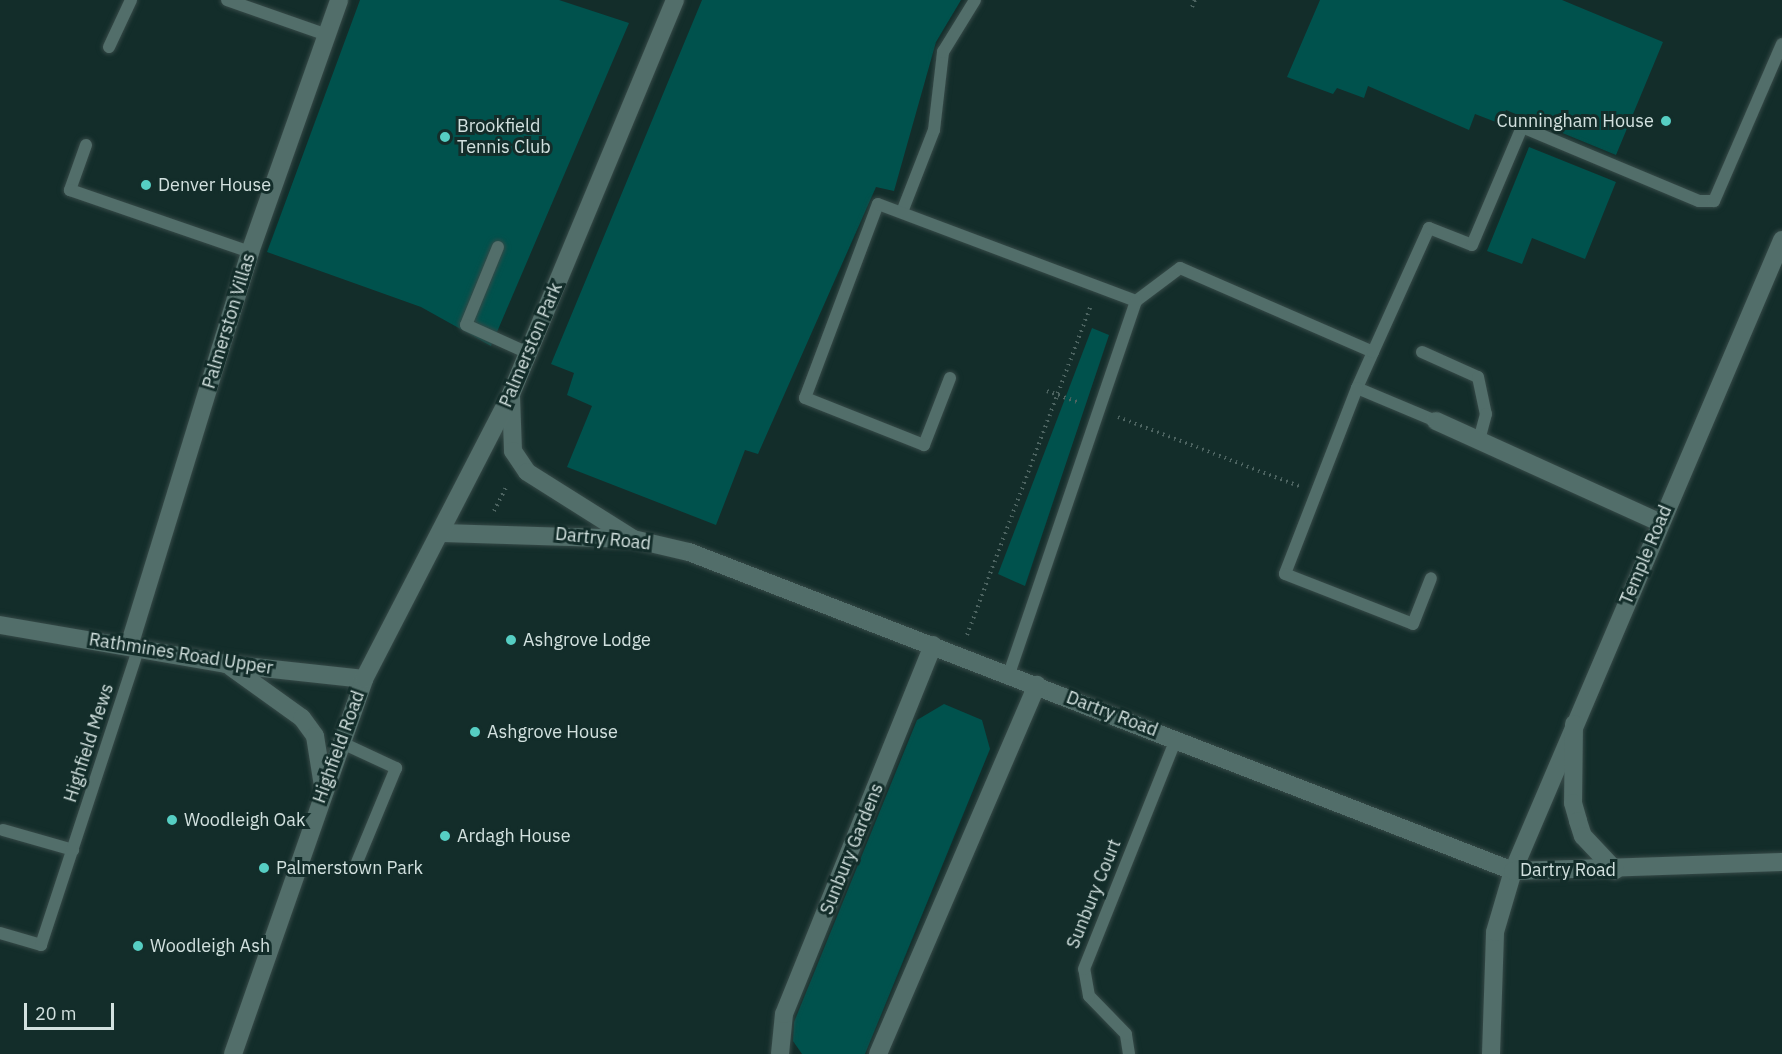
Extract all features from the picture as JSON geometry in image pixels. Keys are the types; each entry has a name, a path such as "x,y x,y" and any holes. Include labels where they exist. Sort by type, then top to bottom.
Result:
{"street":[{"name":"Palmerston Villas","path":"134,647 250,252 339,0"},
{"name":"Palmerston Park","path":"363,678 443,533 511,394 675,0"},
{"name":"Temple Road","path":"1491,1054 1495,932 1513,871 1659,522 1782,240"},
{"path":"511,394 513,451 527,471 633,539"},
{"path":"1436,421 1659,522"},
{"name":"Dartry Road","path":"443,533 633,539 689,552 1513,871 1615,870 1782,862"},
{"name":"Rathmines Road Upper","path":"0,625 226,664 363,678"},
{"name":"Sunbury Gardens","path":"780,1054 784,1014 933,645"},
{"path":"226,664 302,718 315,736 323,791"},
{"name":"Highfield Road","path":"233,1054 363,678"},
{"path":"878,1054 1037,685"},
{"path":"1574,724 1573,802 1582,836 1615,870"}],"lane":[{"path":"109,47 131,0"},
{"path":"227,0 327,35"},
{"path":"902,212 934,130 943,52 975,0"},
{"path":"1431,578 1413,624 1285,574 1357,388 1429,228 1472,245 1522,128 1699,201 1714,201 1782,44"},
{"path":"86,145 70,190 250,252"},
{"path":"950,378 924,445 806,398 878,204 1136,301"},
{"path":"498,247 466,325 528,353"},
{"path":"1009,675 1136,301 1180,268 1373,352"},
{"path":"1422,352 1478,377 1486,414 1479,440"},
{"path":"1357,388 1436,421"},
{"name":"Highfield Mews","path":"0,933 41,945 73,850 134,647"},
{"name":"Sunbury Court","path":"1129,1054 1126,1034 1089,996 1084,969 1176,739"},
{"path":"340,742 396,768 357,862"},
{"path":"3,830 73,850"}],"path":[{"path":"1192,7 1195,0"},
{"path":"960,656 1098,286"},
{"path":"1047,391 1317,492"},
{"path":"483,534 505,488 527,471"}],"shaded area":[{"name":"Brookfield Tennis Club","path":"360,0 559,0 629,23 491,346 421,307 267,252"},
{"path":"702,0 961,0 936,42 894,191 876,187 758,454 745,450 716,525 567,467 592,406 567,395 574,373 551,364"},
{"path":"1320,0 1562,0 1663,42 1616,155 1506,110 1501,124 1475,114 1469,130 1368,86 1364,98 1337,88 1333,94 1287,77"},
{"path":"1529,147 1616,182 1585,259 1532,238 1522,264 1487,251"},
{"path":"1092,328 1109,335 1025,586 998,574"},
{"path":"944,704 982,720 990,749 865,1054 802,1054 793,1041 794,1022 917,720"}],"place":[{"name":"Cunningham House","path":"1666,121"},
{"name":"Brookfield Tennis Club","path":"445,137"},
{"name":"Denver House","path":"146,185"},
{"name":"Ashgrove Lodge","path":"511,640"},
{"name":"Ashgrove House","path":"475,732"},
{"name":"Woodleigh Oak","path":"172,820"},
{"name":"Ardagh House","path":"445,836"},
{"name":"Palmerstown Park","path":"264,868"},
{"name":"Woodleigh Ash","path":"138,946"}]}
